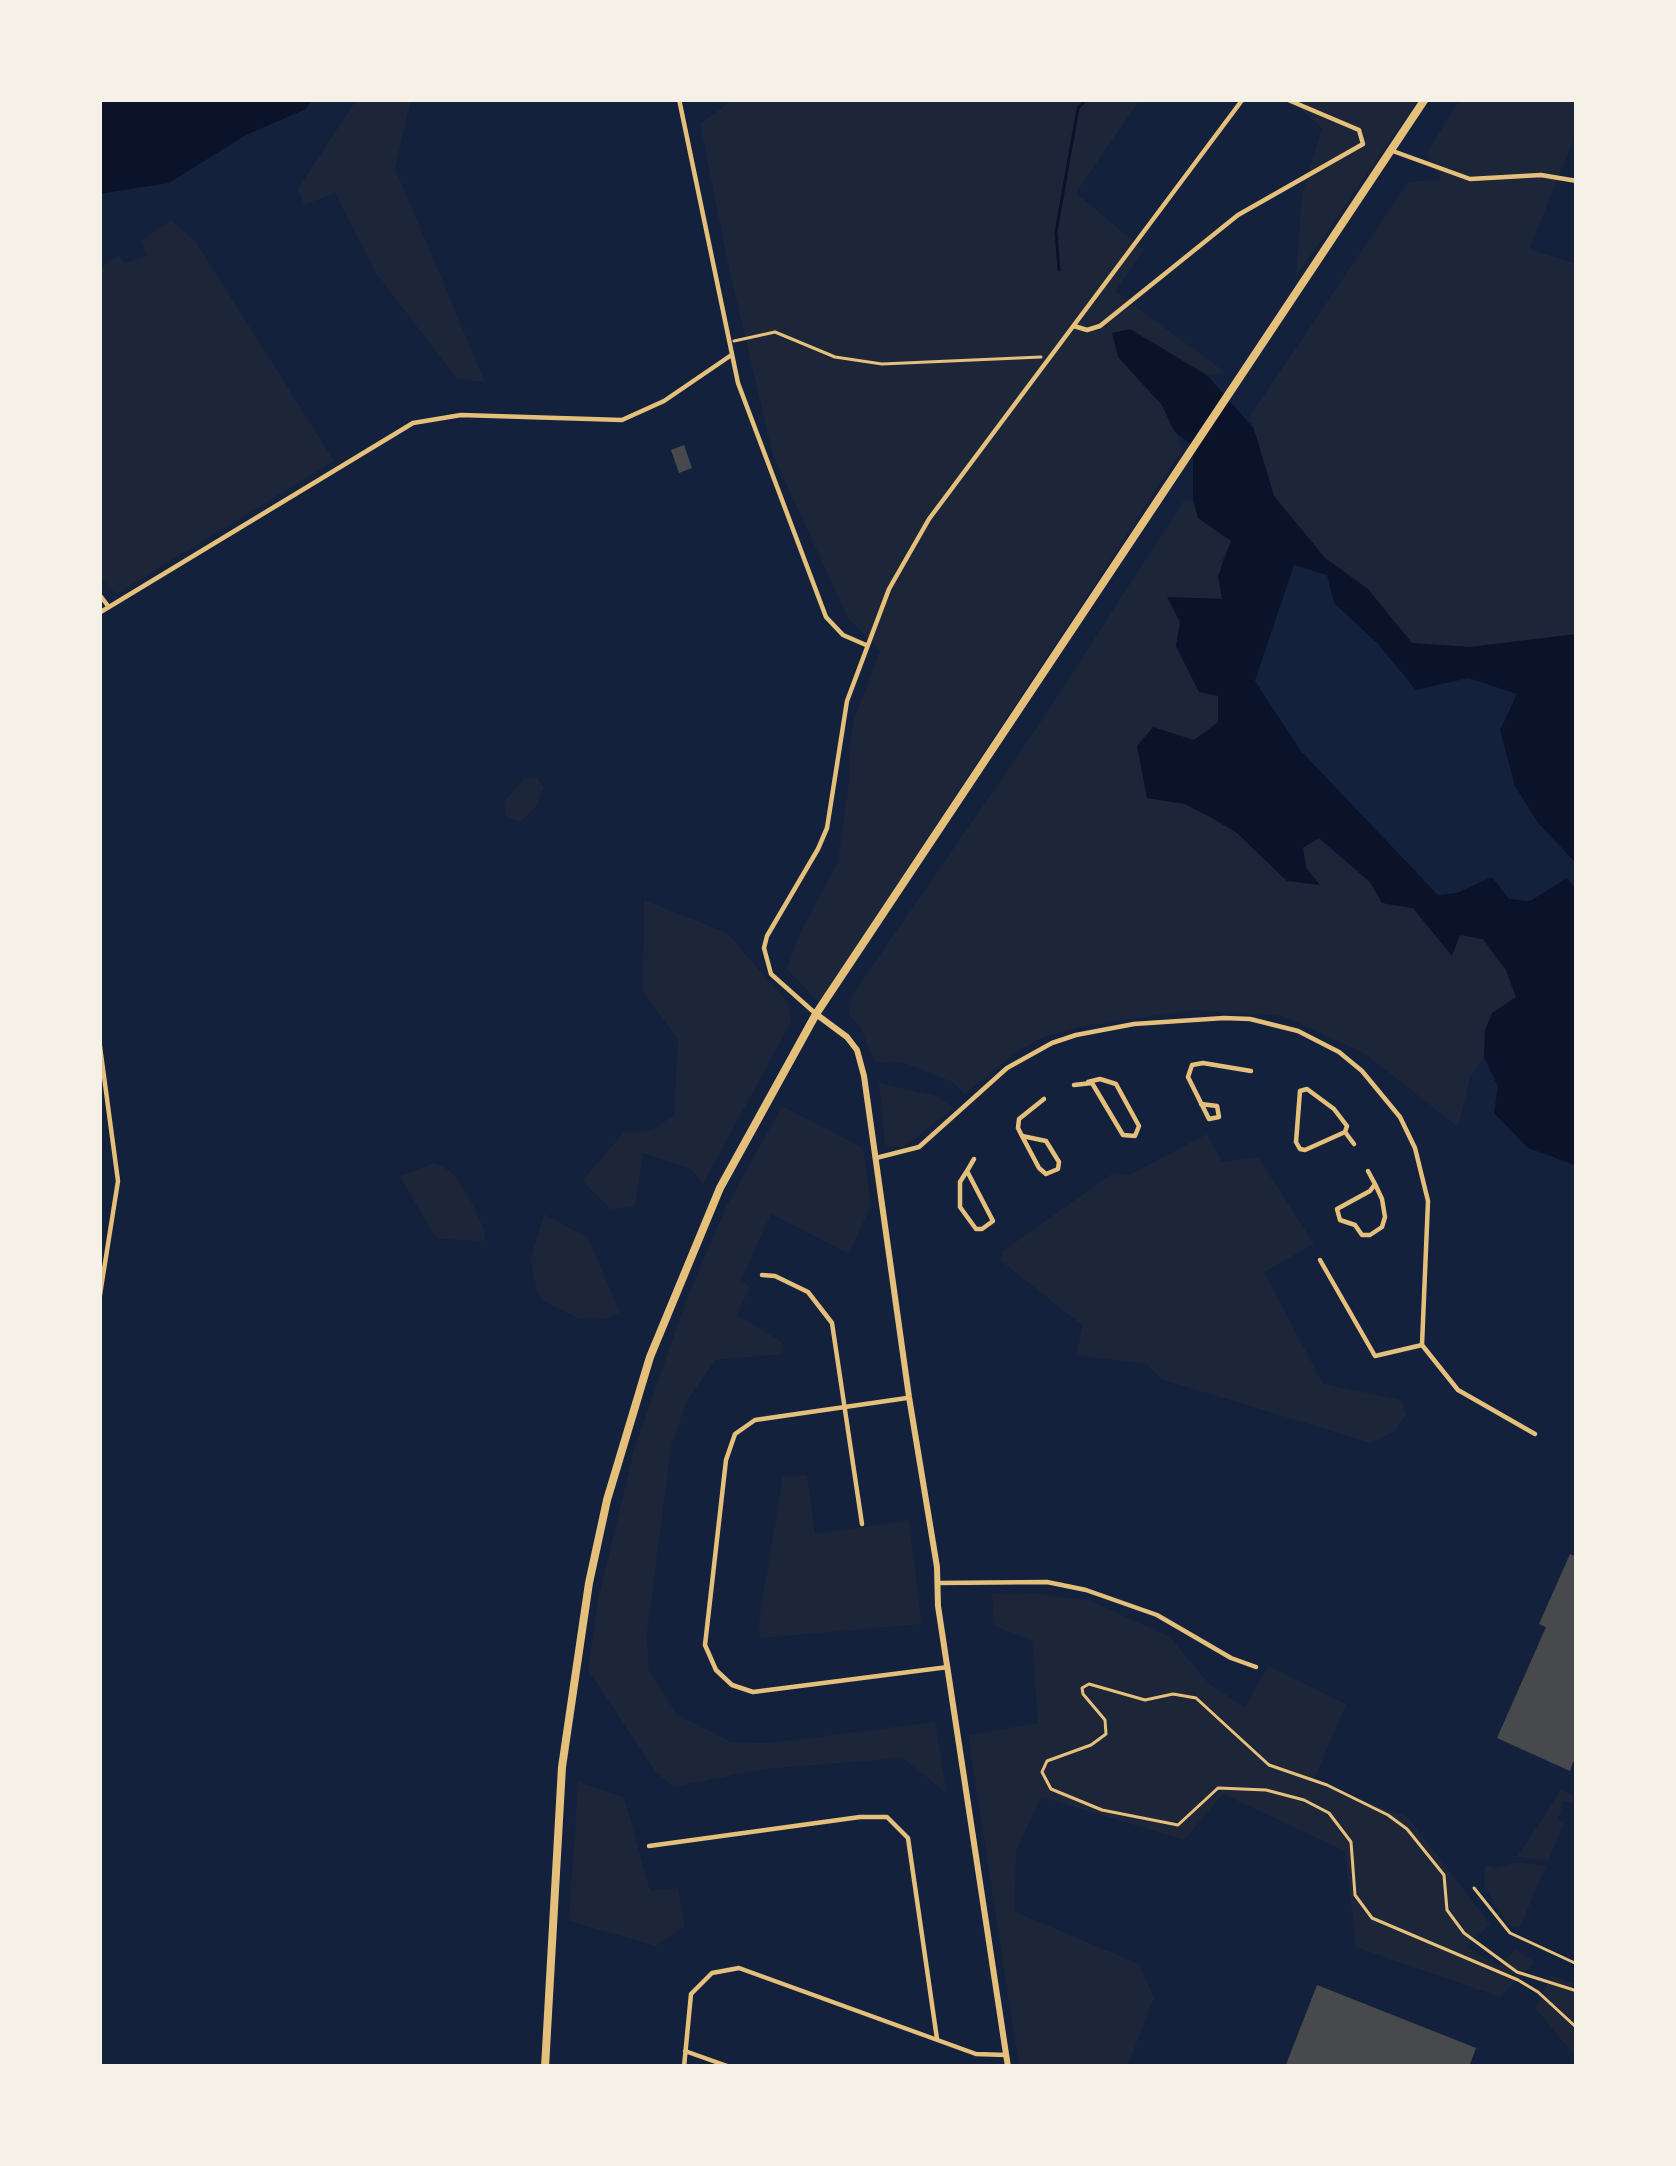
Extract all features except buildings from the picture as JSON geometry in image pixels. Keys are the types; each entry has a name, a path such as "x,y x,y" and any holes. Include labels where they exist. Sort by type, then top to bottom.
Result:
{"main road":[{"path":"545,2067 562,1767 578,1644 608,1500 638,1395 678,1283 740,1148 816,1014 1425,99"}],"street":[{"path":"679,99 730,356 826,616 843,635 866,645"},
{"path":"1008,2067 864,1076 856,1050 833,1024 771,974 764,948 827,828 841,730 866,645 889,589 929,519 1243,99"},
{"path":"1074,326 1087,330 1100,326 1238,214 1359,148 1364,135 1286,99"},
{"path":"1390,150 1470,179 1541,176 1577,181"},
{"path":"99,613 413,423 461,416 622,420 664,401 730,356"},
{"path":"99,593 108,606"},
{"path":"876,1158 919,1147 1007,1068 1076,1035 1133,1024 1224,1018 1298,1031 1339,1052 1361,1071 1381,1091 1409,1134 1428,1202 1422,1346 1458,1390 1535,1434"},
{"path":"99,1039 118,1181 99,1301"},
{"path":"1201,1103 1188,1077 1192,1065 1251,1071"},
{"path":"1074,1085 1100,1079 1116,1084 1139,1126 1135,1136 1123,1135 1088,1082"},
{"path":"1307,1089 1334,1109 1347,1126 1345,1132 1300,1149 1296,1142 1300,1091 1307,1089"},
{"path":"1022,1136 1046,1141 1058,1168 1046,1174 1022,1136 1019,1119 1044,1099"},
{"path":"1345,1132 1354,1144"},
{"path":"967,1171 993,1221 982,1229 976,1229 960,1207 960,1182 974,1159"},
{"path":"1368,1171 1375,1184 1384,1216 1382,1227 1362,1234 1355,1225 1340,1220 1337,1209 1370,1192 1375,1184"},
{"path":"1320,1260 1375,1356 1422,1346"},
{"path":"762,1275 808,1292 828,1313 837,1345 862,1523"},
{"path":"909,1397 755,1420 735,1434 725,1460 704,1632 710,1660 732,1685 753,1692 948,1667"},
{"path":"938,1583 1047,1582 1085,1590 1157,1615 1231,1658 1256,1667"},
{"path":"649,1846 860,1816 886,1817 908,1838 937,2039"},
{"path":"684,2067 692,1994 712,1973 739,1968 986,2057 1006,2055"},
{"path":"685,2050 730,2067"}],"lane":[{"path":"1474,1888 1501,1927 1577,1964"}],"path":[{"path":"728,344 752,334 775,332 835,357 881,364 1048,357"},
{"path":"1577,1991 1517,1972 1464,1933 1447,1910 1444,1875 1407,1828 1388,1815 1324,1784 1269,1765 1196,1698 1173,1694 1144,1700 1089,1684 1082,1688 1105,1720 1106,1735 1048,1761 1042,1772 1052,1789 1102,1810 1178,1825 1218,1788 1251,1788 1304,1800 1329,1813 1351,1842 1355,1895 1372,1918 1518,1980 1577,2028"}],"shaded area":[{"path":"99,99 312,99 306,109 246,135 169,183 99,194"},
{"path":"357,99 411,99 395,168 485,382 457,379 376,273 335,193 304,205 298,189"},
{"path":"734,99 1140,99 1076,193 1144,250 1115,291 1226,373 1208,376 1131,330 1118,357 1162,405 1183,449 819,1003 787,969 800,933 838,862 855,717 880,651 848,618 773,455 700,124"},
{"path":"1289,99 1419,99 1296,276 1302,195 1322,128"},
{"path":"1460,99 1577,99 1577,133 1529,249 1577,264 1577,634 1470,647 1412,644 1368,589 1325,558 1274,496 1250,416 1408,182 1441,179 1426,154"},
{"path":"171,220 196,242 334,461 116,594 99,576 99,269 118,256 125,263 147,256 141,241"},
{"path":"1130,329 1208,376 1254,429 1274,496 1325,558 1368,589 1412,643 1470,647 1577,634 1577,864 1538,823 1515,786 1500,730 1517,694 1468,678 1416,690 1378,644 1334,603 1327,575 1294,565 1255,681 1301,751 1438,895 1457,893 1492,877 1509,899 1530,901 1567,878 1577,891 1577,1166 1528,1148 1494,1113 1498,1087 1484,1057 1485,1030 1492,1013 1516,997 1506,970 1483,939 1460,935 1452,956 1413,908 1382,903 1370,882 1319,838 1303,848 1306,868 1320,885 1287,881 1237,833 1212,818 1185,804 1147,798 1137,746 1153,727 1194,740 1218,722 1218,696 1199,692 1176,646 1180,622 1167,597 1222,599 1218,576 1231,541 1198,518 1193,500 1193,446 1174,431 1162,405 1118,357 1112,333"},
{"path":"1185,499 1193,500 1198,518 1232,541 1222,560 1222,599 1168,597 1180,622 1176,647 1199,692 1219,696 1218,723 1194,740 1147,798 1185,804 1212,818 1237,833 1287,881 1318,883 1306,867 1303,847 1318,838 1370,882 1382,903 1412,908 1452,955 1459,935 1483,939 1506,970 1516,998 1485,1030 1484,1057 1470,1078 1458,1127 1364,1053 1283,1016 1193,1010 1079,1027 1017,1051 965,1094 953,1082 907,1064 874,1061 860,1026 848,1014 851,997 1038,726"},
{"path":"537,777 544,788 536,807 520,822 505,815 504,801 525,778"},
{"path":"644,900 727,933 788,1003 792,1020 703,1184 691,1169 643,1153 635,1207 611,1209 582,1181 624,1132 651,1131 674,1115 678,1040 643,991"},
{"path":"879,1083 936,1096 954,1108 902,1148 885,1145"},
{"path":"782,1106 863,1148 871,1205 849,1254 771,1214 741,1280 750,1287 737,1315 782,1342 783,1354 715,1360 686,1403 671,1447 647,1634 649,1670 677,1715 731,1742 769,1743 935,1722 947,1793 902,1758 765,1769 673,1787 655,1771 588,1670 598,1600 634,1450 686,1301 726,1207"},
{"path":"1207,1134 1222,1162 1258,1157 1314,1244 1264,1272 1323,1384 1401,1400 1406,1415 1395,1431 1371,1443 1161,1379 1147,1364 1076,1355 1082,1325 1001,1261 1003,1251 1113,1173 1129,1175"},
{"path":"434,1163 451,1171 468,1195 485,1231 484,1241 438,1239 431,1230 400,1176"},
{"path":"544,1214 588,1238 620,1312 608,1319 578,1318 545,1302 536,1291 531,1259"},
{"path":"807,1475 815,1534 909,1520 922,1624 760,1638 759,1619 783,1476"},
{"path":"992,1593 1091,1601 1170,1637 1210,1685 1245,1707 1268,1666 1346,1704 1313,1782 1408,1817 1490,1924 1466,1947 1498,1966 1516,1950 1535,1962 1500,1997 1356,1947 1345,1851 1223,1794 1184,1840 1041,1797 1016,1851 1015,1912 1139,1964 1154,1998 1127,2067 1019,2067 968,1735 1038,1723 1032,1640 994,1626"},
{"path":"578,1782 624,1797 650,1891 678,1888 685,1926 656,1946 569,1921"},
{"path":"1561,1790 1574,1796 1574,1803 1564,1801 1558,1819 1564,1824 1548,1861 1517,1857"},
{"path":"1515,1862 1546,1866 1520,1927 1514,1928 1506,1923 1484,1885 1485,1865 1496,1868"},
{"path":"1552,1975 1577,1985 1577,2058 1535,2008"}],"waterway":[{"path":"1059,270 1056,232 1078,108 1087,99"}]}
